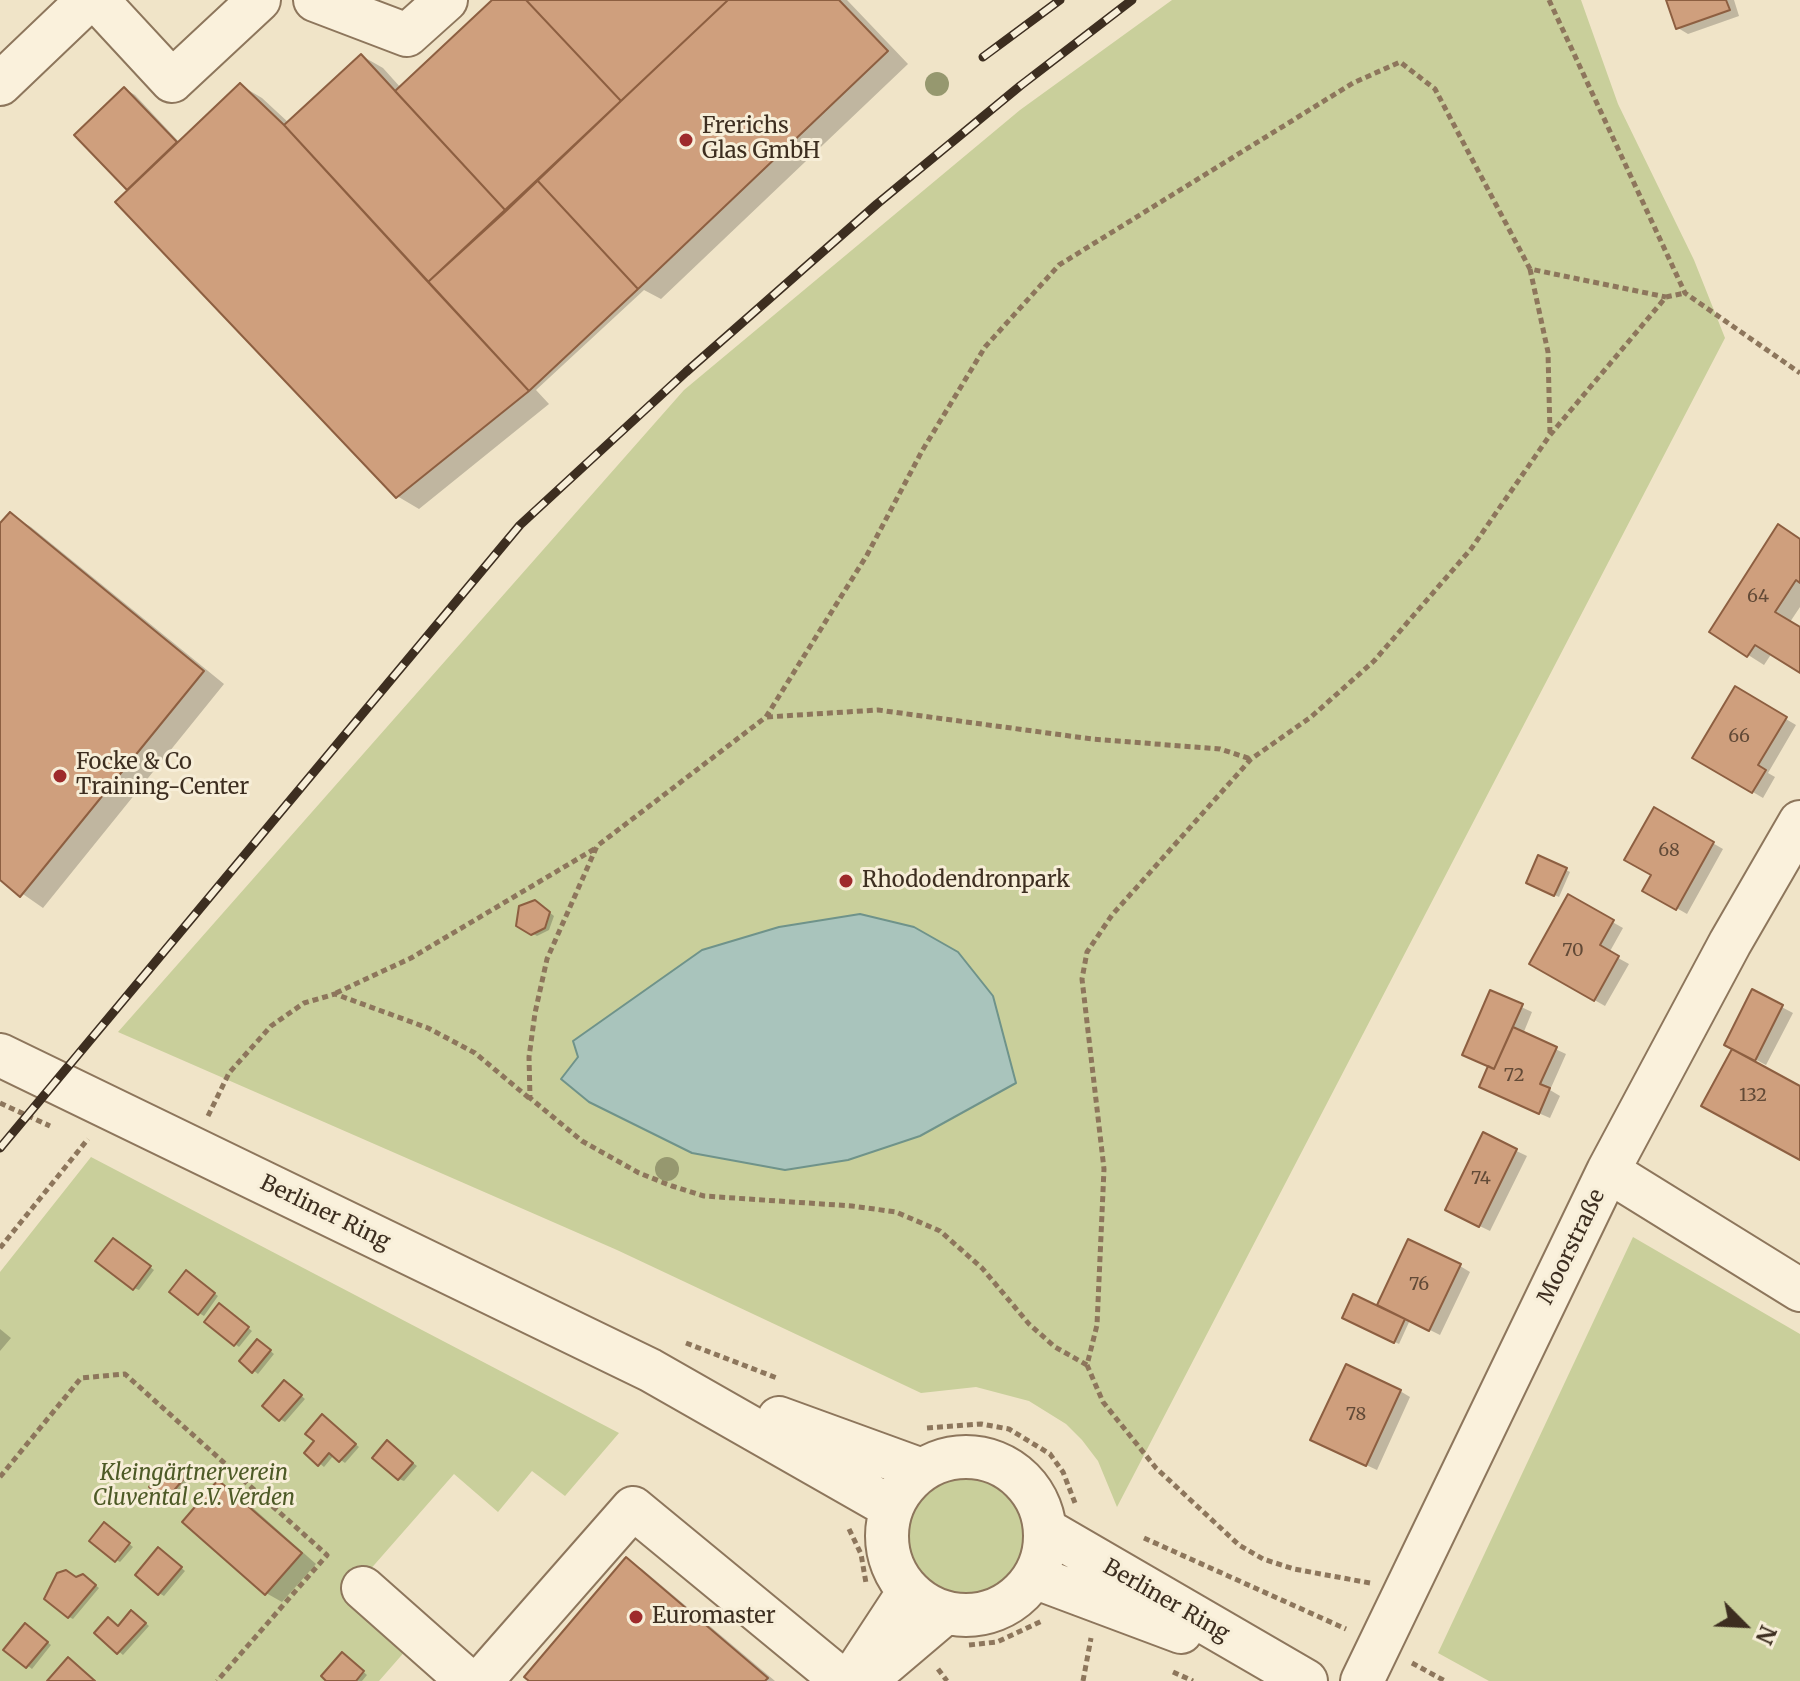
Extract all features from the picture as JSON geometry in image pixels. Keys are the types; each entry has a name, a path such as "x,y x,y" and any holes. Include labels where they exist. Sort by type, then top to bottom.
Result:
{"street":[{"path":"0,84 88,0"},
{"path":"97,0 172,81 259,0"},
{"path":"315,0 407,35 446,0"},
{"name":"Moorstraße","path":"1362,1681 1608,1171 1730,943 1800,822"},
{"name":"Berliner Ring","path":"0,1055 650,1370 892,1508"},
{"path":"1608,1171 1800,1290"},
{"name":"Berliner Ring","path":"650,1370 922,1470"},
{"path":"865,1681 950,1632 976,1615 996,1610 1014,1600 1034,1577 1043,1554 1046,1530 1042,1512 1029,1487 1001,1464 965,1456 947,1458 922,1470 907,1483 892,1508 887,1547 897,1576 950,1632"},
{"path":"481,1681 633,1508 843,1681"},
{"name":"Berliner Ring","path":"1046,1530 1296,1676"},
{"name":"Berliner Ring","path":"1034,1577 1296,1676"},
{"path":"363,1588 468,1681"},
{"path":"850,1681 909,1591"}],"path":[{"path":"1549,0 1685,293 1800,373"},
{"path":"206,1120 229,1073 271,1026 304,1003 335,994 411,958 597,846 766,717 867,555 922,451 985,347 1059,265 1282,124 1353,83 1400,62 1435,89 1530,269 1548,352 1550,435"},
{"path":"1530,269 1666,297 1685,293"},
{"path":"1087,1365 1097,1325 1104,1169 1082,979 1087,952 1112,915 1251,759 1311,717 1374,661 1471,549 1550,435 1666,297"},
{"path":"766,717 878,710 1092,739 1220,749 1251,759"},
{"path":"530,1098 531,1042 547,959 597,846"},
{"path":"335,994 428,1028 475,1053 582,1141 639,1173 672,1186 704,1196 896,1212 940,1231 982,1268 1029,1324 1055,1347 1087,1365 1103,1402 1156,1468 1239,1545 1284,1566 1363,1580 1401,1597"},
{"path":"0,1248 86,1143 105,1106"},
{"path":"0,1477 81,1378 125,1374 327,1555 217,1681"},
{"path":"920,1426 981,1424 1009,1429 1050,1454 1063,1472 1075,1504 1088,1510"},
{"path":"1138,1535 1351,1632"},
{"path":"950,1632 968,1645 997,1642 1044,1620 1052,1621"},
{"path":"1081,1628 1104,1639"},
{"path":"1083,1681 1092,1633"},
{"path":"1414,1664 1445,1681"},
{"path":"1168,1669 1193,1681"}],"green space":[{"name":"Rhododendronpark","path":"1172,0 1581,0 1618,104 1694,260 1725,338 1117,1507 1098,1461 1082,1440 1066,1424 1029,1401 976,1387 921,1393 617,1250 118,1032 684,390 1020,110"},
{"name":"Kleingärtnerverein Cluvental e.V. Verden","path":"91,1157 619,1433 565,1496 532,1471 498,1512 454,1474 368,1572 428,1625 379,1681 0,1681 0,1272"},
{"path":"1633,1237 1800,1334 1800,1681 1489,1681 1438,1653"},
{"path":"966,1467 992,1472 1015,1487 1030,1510 1035,1536 1030,1562 1015,1585 992,1600 966,1605 940,1600 917,1585 902,1562 897,1536 902,1510 917,1487 940,1472"}],"water":[{"path":"860,914 914,927 958,952 993,996 1016,1083 920,1136 848,1160 785,1170 692,1153 589,1102 561,1079 578,1057 573,1041 702,950 779,927"}],"building":[{"path":"492,0 526,0 621,101 506,211 395,91"},
{"path":"526,0 728,0 621,101"},
{"name":"Frerichs Glas GmbH","path":"728,0 839,0 888,51 638,289 537,180"},
{"path":"1666,0 1726,0 1730,10 1676,29"},
{"path":"361,54 506,211 428,282 284,125"},
{"path":"240,83 284,125 529,391 396,498 115,202"},
{"path":"124,87 177,142 127,190 74,135"},
{"path":"537,180 638,289 529,391 428,282"},
{"name":"Focke & Co Training-Center","path":"10,512 204,671 20,897 0,880 0,523"},
{"path":"1778,524 1800,539 1800,583 1796,580 1775,612 1800,627 1800,673 1755,645 1747,657 1709,632"},
{"path":"1735,686 1787,717 1758,765 1766,770 1752,793 1692,758"},
{"path":"1654,807 1714,842 1676,910 1642,891 1651,875 1624,860"},
{"path":"1538,855 1567,868 1554,896 1526,883"},
{"path":"1568,894 1614,920 1600,945 1619,956 1594,1001 1529,964"},
{"path":"535,900 550,912 545,928 531,935 516,926 519,906"},
{"path":"1752,989 1783,1005 1755,1061 1724,1045"},
{"path":"1490,990 1523,1004 1494,1069 1462,1055"},
{"path":"1513,1027 1557,1047 1540,1084 1550,1088 1539,1114 1479,1087 1488,1066 1494,1069"},
{"path":"1732,1049 1800,1086 1800,1160 1701,1106"},
{"path":"1483,1132 1517,1149 1479,1227 1445,1210"},
{"path":"113,1238 151,1266 133,1290 95,1261"},
{"path":"1408,1239 1461,1264 1429,1331 1377,1305"},
{"path":"186,1270 215,1293 198,1315 169,1292"},
{"path":"1353,1294 1405,1319 1394,1343 1342,1318"},
{"path":"219,1303 249,1327 234,1346 204,1322"},
{"path":"257,1339 271,1350 252,1373 239,1361"},
{"path":"1346,1364 1401,1390 1366,1466 1310,1440"},
{"path":"284,1380 302,1395 279,1421 262,1406"},
{"path":"322,1414 356,1444 339,1462 329,1453 318,1466 304,1453 314,1441 305,1434"},
{"path":"387,1440 413,1463 398,1480 372,1458"},
{"path":"170,1461 187,1475 165,1501 149,1487"},
{"path":"218,1480 302,1553 265,1595 182,1522"},
{"path":"104,1522 130,1543 115,1562 89,1541"},
{"path":"158,1547 182,1567 158,1595 135,1575"},
{"name":"Euromaster","path":"626,1557 768,1678 765,1681 529,1681 524,1677"},
{"path":"66,1570 76,1577 83,1574 96,1585 68,1618 44,1599 57,1573"},
{"path":"131,1610 146,1623 117,1654 94,1633 108,1617 118,1626"},
{"path":"25,1623 48,1642 26,1668 3,1650"},
{"path":"342,1652 364,1671 356,1681 326,1681 321,1676"},
{"path":"68,1657 95,1681 47,1681"}],"railway":[{"path":"983,57 1060,0"},
{"path":"0,1148 520,525 686,372 877,204 1020,86 1132,0"}],"place":[{"name":"Frerichs Glas GmbH","path":"686,140"},
{"name":"Focke & Co Training-Center","path":"60,776"},
{"name":"Rhododendronpark","path":"846,881"},
{"name":"Euromaster","path":"636,1617"}]}
